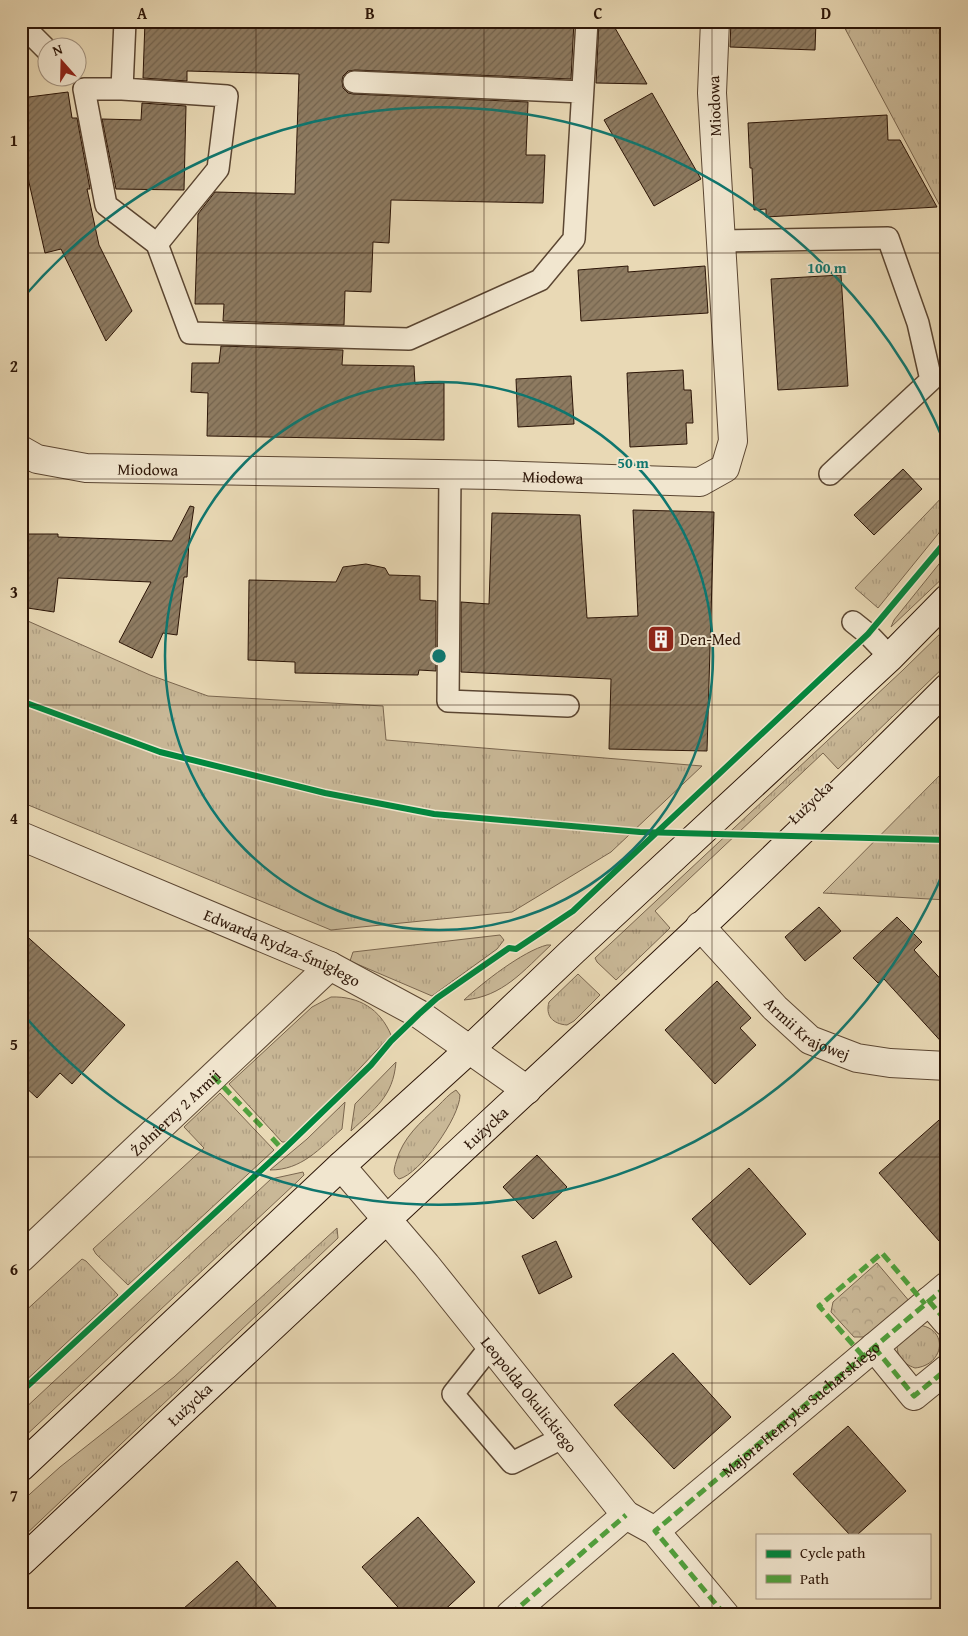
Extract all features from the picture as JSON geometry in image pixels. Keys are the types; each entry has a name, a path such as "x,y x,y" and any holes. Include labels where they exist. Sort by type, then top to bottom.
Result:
{"street":[{"name":"Miodowa","path":"21,450 37,459 86,468 450,474 700,482 725,468 733,441 712,93 714,21"},
{"path":"21,1467 341,1166 470,1049 890,657 947,599"},
{"name":"Łużycka","path":"21,1562 386,1219 527,1090 947,688"},
{"name":"Edwarda Rydza-Śmigłego","path":"21,836 330,966 419,1014 527,1090"},
{"name":"Armii Krajowej","path":"700,926 775,1008 810,1040 857,1058 890,1063 947,1066"},
{"name":"Żołnierzy 2 Armii","path":"21,1258 330,966"},
{"name":"Leopolda Okulickiego","path":"341,1166 426,1265 626,1515 655,1531 725,1615"},
{"path":"938,1294 947,1322"},
{"name":"Majora Henryka Sucharskiego","path":"655,1531 938,1294"},
{"path":"874,1347 914,1396 947,1370"},
{"path":"510,1615 626,1515"}],"lane":[{"path":"122,89 125,21"},
{"path":"80,88 106,205 157,244 190,333 409,339 540,280 574,239 586,21"},
{"path":"21,24 38,41"},
{"path":"354,82 582,92"},
{"path":"88,84 122,89 227,96 218,168 157,244"},
{"path":"722,241 888,238 918,323 931,380 830,474"},
{"path":"450,474 448,701 568,706"},
{"path":"853,622 868,634 890,657"},
{"path":"491,1346 453,1394 512,1463 564,1437"}],"green space":[{"path":"841,21 947,21 947,219"},
{"path":"947,492 947,523 878,608 855,588"},
{"path":"947,554 947,574 891,627 894,620"},
{"path":"21,618 150,675 208,696 383,706 386,740 702,766 611,852 512,912 331,930 21,802"},
{"path":"947,627 947,664 838,769 823,753 655,911 670,928 616,980 597,962 595,958"},
{"path":"947,768 947,900 823,893"},
{"path":"500,935 504,940 497,949 432,996 350,961 353,952"},
{"path":"551,945 522,973 502,988 478,998 464,1000 481,985 515,961 537,948"},
{"path":"578,974 600,995 574,1021 567,1025 558,1023 549,1015 549,1002"},
{"path":"331,997 351,999 375,1011 391,1035 317,1114 285,1142 282,1142 229,1084 312,1007"},
{"path":"396,1062 387,1093 375,1108 351,1131 355,1104"},
{"path":"456,1090 460,1095 458,1105 446,1130 428,1156 408,1175 399,1179 394,1171 403,1145 425,1118"},
{"path":"220,1093 274,1150 128,1285 93,1249 204,1148 184,1127"},
{"path":"345,1102 342,1129 318,1151 292,1166 270,1170 307,1139"},
{"path":"303,1172 304,1175 298,1181 21,1440 21,1412 271,1179"},
{"path":"337,1228 338,1238 21,1539 21,1502 60,1467 174,1377"},
{"path":"82,1259 118,1295 21,1385 21,1315"},
{"path":"877,1263 910,1302 868,1337 854,1337 831,1312 833,1302"},
{"path":"918,1325 928,1328 935,1333 939,1339 939,1346 937,1354 932,1360 925,1365 915,1368 906,1364 900,1358 897,1350 897,1340"}],"building":[{"path":"145,21 574,21 571,79 355,70 348,71 343,76 342,81 343,88 348,93 353,94 528,102 526,155 545,155 543,203 391,200 389,243 373,242 371,292 345,291 344,325 223,321 224,304 195,304 198,214 215,192 295,194 299,74 187,71 187,81 143,78"},
{"path":"599,21 611,21 647,84 596,83"},
{"path":"731,21 816,21 815,50 730,47"},
{"path":"68,92 72,118 77,118 90,189 87,189 99,245 132,311 106,341 61,249 45,253 21,154 21,98"},
{"path":"652,93 701,179 654,206 604,120"},
{"path":"142,103 186,106 184,190 116,189 102,119 141,120"},
{"path":"887,115 888,140 900,140 937,207 766,217 766,209 754,210 748,123"},
{"path":"628,266 628,272 705,266 708,313 581,321 578,270"},
{"path":"841,275 848,386 778,390 771,279"},
{"path":"221,346 343,350 342,365 414,366 415,384 444,383 444,440 207,436 208,393 191,392 192,363 219,363"},
{"path":"683,370 684,390 691,390 693,423 686,423 687,444 630,447 627,373"},
{"path":"571,376 574,424 518,427 516,379"},
{"path":"903,469 922,489 874,535 854,515"},
{"path":"190,506 194,507 189,541 187,577 184,577 177,635 163,633 152,658 119,642 151,582 58,578 54,612 21,607 26,563 26,534 58,534 58,537 172,541"},
{"path":"633,510 714,512 707,751 609,749 611,679 461,672 461,602 489,604 492,513 580,515 587,618 638,616"},
{"path":"366,564 385,568 389,575 420,576 420,600 436,601 436,671 419,670 418,675 295,673 295,662 248,660 249,580 336,582 343,567"},
{"path":"819,907 841,931 805,961 785,937"},
{"path":"897,917 922,942 914,950 947,986 947,1048 884,979 878,983 853,958"},
{"path":"21,931 125,1025 72,1084 60,1073 37,1098 21,1083"},
{"path":"717,981 751,1018 740,1028 756,1045 715,1084 665,1030"},
{"path":"947,1113 947,1250 879,1173"},
{"path":"537,1155 567,1187 533,1219 503,1187"},
{"path":"749,1168 806,1234 750,1285 692,1219"},
{"path":"556,1241 572,1277 539,1294 522,1256"},
{"path":"673,1353 731,1417 674,1469 614,1405"},
{"path":"848,1426 906,1491 858,1534 849,1534 793,1474"},
{"path":"418,1517 475,1582 439,1615 405,1615 362,1567"},
{"path":"237,1561 283,1615 176,1615 214,1582"}],"marked path":[{"path":"213,1076 263,1128"},
{"path":"272,1138 283,1150"},
{"path":"863,1356 819,1306 882,1253 925,1304"},
{"path":"725,1615 655,1531 947,1286"},
{"path":"929,1301 947,1322"},
{"path":"874,1347 914,1396 947,1369"},
{"path":"510,1615 626,1515"}],"cycle path":[{"path":"21,1392 283,1150 371,1065 391,1041 437,998 509,948 516,949 573,911 868,634 947,540"},
{"path":"21,701 160,752 325,793 434,814 640,832 947,840"}],"place":[{"name":"Den-Med","path":"661,639"}]}
